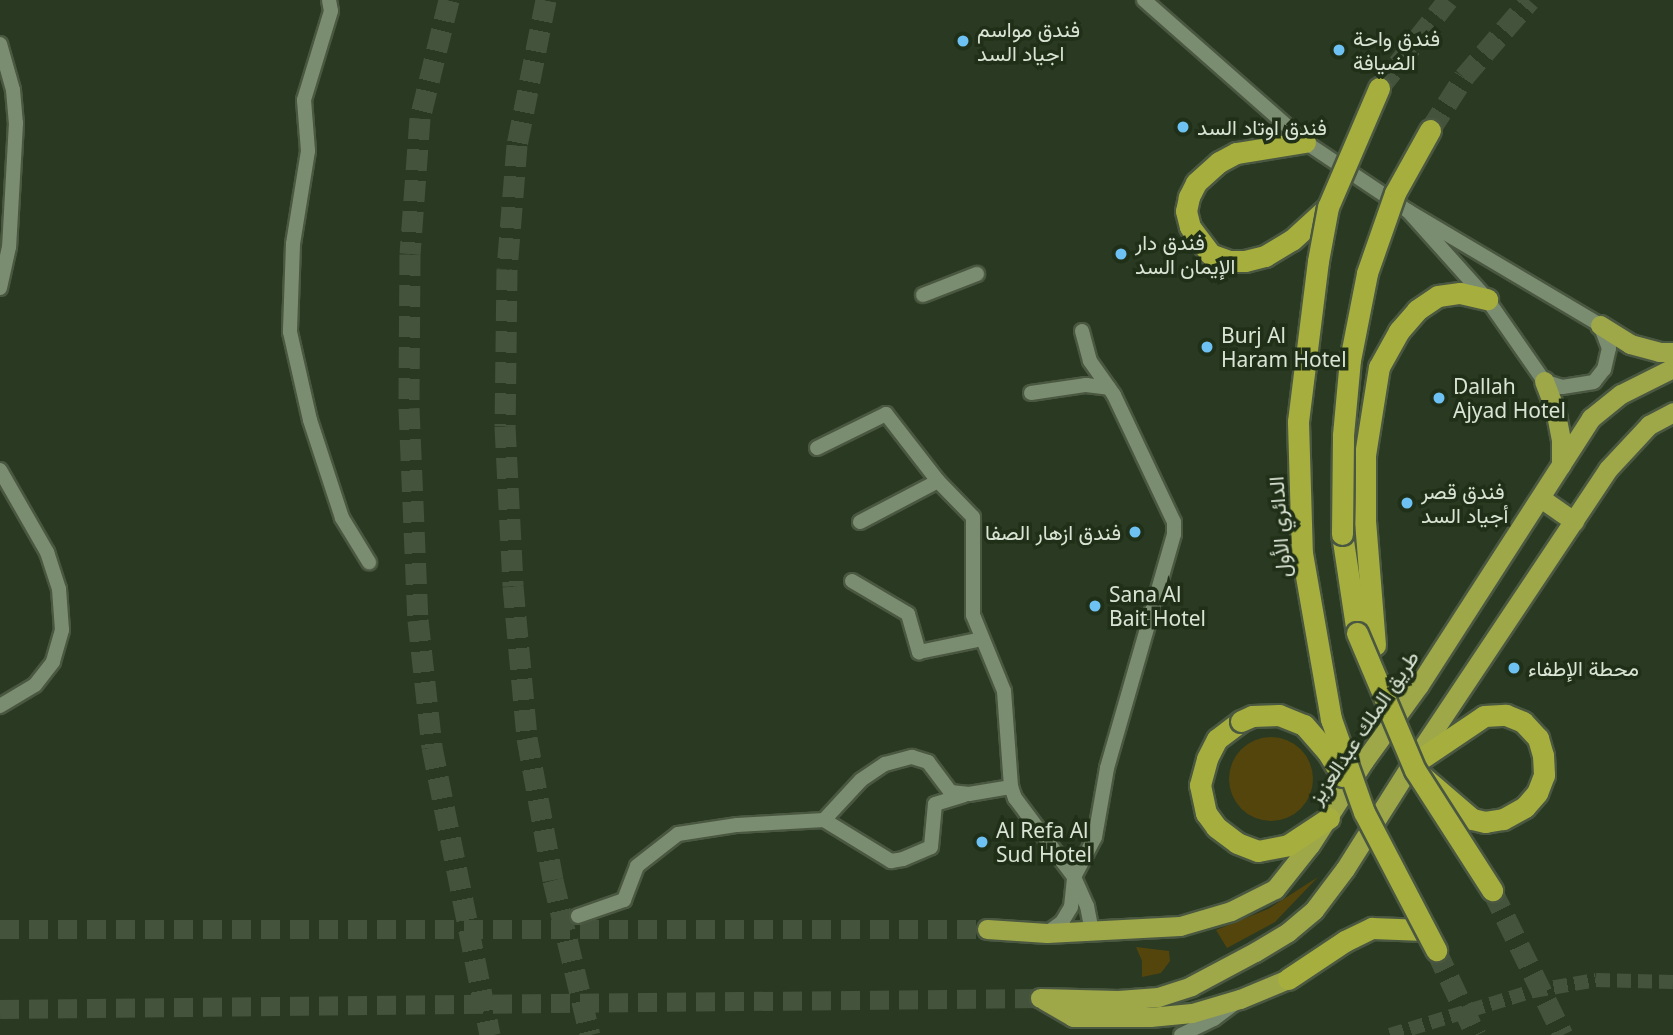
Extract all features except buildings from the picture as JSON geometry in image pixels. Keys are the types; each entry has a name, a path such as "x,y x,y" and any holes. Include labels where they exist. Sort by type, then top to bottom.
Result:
{"highway":[{"name":"الدائري الأول","path":"1379,88 1328,207 1318,261 1298,422 1302,553 1331,719 1364,812 1436,950"},
{"path":"1430,130 1395,193 1367,273 1350,360 1343,435 1342,534 1357,633 1413,768 1492,890"},
{"path":"1305,142 1237,153 1219,162 1196,183 1186,211 1197,241 1210,254 1229,261 1265,256 1292,240 1328,207"},
{"path":"1388,707 1375,645 1364,522 1365,454 1379,368 1399,331 1417,310 1438,296 1460,293 1488,299"},
{"path":"1600,325 1630,344 1659,352 1673,352"},
{"name":"طريق الملك عبدالعزيز","path":"987,929 1047,933 1180,926 1242,905 1275,889 1329,818 1542,499 1591,418 1621,394 1673,368"},
{"path":"1544,382 1555,409 1561,439 1560,466"},
{"path":"1424,930 1372,928 1345,941 1288,979 1240,999 1192,1013 1150,1017 1073,1017 1040,998 1118,1000 1158,997 1191,986 1288,932 1314,910 1413,768 1608,469 1648,425 1673,412"},
{"path":"1542,499 1574,521"},
{"path":"1329,818 1288,845 1258,851 1237,843 1216,827 1206,813 1200,785 1207,759 1217,739 1252,716 1279,715 1304,725 1327,751 1364,812"},
{"path":"1506,715 1524,722 1538,738 1543,755 1544,775 1537,793 1525,807 1503,819 1485,822 1472,819 1413,768 1484,716 1506,715"}],"street":[{"path":"329,0 331,11 304,100 307,151 293,244 290,331 310,420 342,518 369,562"},
{"path":"1144,0 1305,142 1408,211 1600,325 1609,348 1604,369 1594,382 1562,387 1544,382 1488,299 1408,211"},
{"path":"0,44 13,90 16,123 9,247 0,288"},
{"path":"923,295 977,274"},
{"path":"1047,933 1062,922 1071,907 1074,877 1095,837 1107,768 1174,534 1174,522 1109,388 1090,361 1082,331"},
{"path":"1031,393 1086,385 1109,388"},
{"path":"817,448 886,414 939,481 973,517 973,615 1004,691 1011,787 1015,798 1074,877 1087,906 1092,932"},
{"path":"0,470 47,552 60,589 62,630 53,662 35,685 0,706"},
{"path":"860,522 939,481"},
{"path":"852,580 908,614 919,652 982,639"},
{"path":"824,820 861,780 886,764 912,757 928,761 951,792 969,793"},
{"path":"578,916 624,900 637,866 678,834 737,825 824,820 891,861 903,859 931,846 935,804 969,793 1011,787"},
{"path":"1181,1035 1214,1019 1240,999"}],"shaded area":[{"path":"1271,737 1287,740 1301,749 1310,763 1313,779 1310,795 1301,809 1287,818 1271,821 1255,818 1241,809 1232,795 1229,779 1232,763 1241,749 1255,740"},
{"path":"1318,877 1275,922 1227,948 1216,930 1268,909"},
{"path":"1136,947 1169,951 1170,961 1161,973 1142,977 1142,961"}],"tunnel":[{"path":"449,0 420,118 410,254 409,408 418,620 432,747 490,1035"},
{"path":"546,0 517,145 507,269 505,426 513,586 527,738 553,880 590,1035"},
{"path":"1379,88 1448,0"},
{"path":"1430,130 1464,77 1530,0"},
{"path":"1492,890 1563,1035"},
{"path":"0,929 987,929"},
{"path":"1436,950 1476,1035"},
{"path":"1390,1035 1533,991 1596,980 1673,982"},
{"path":"0,1009 1040,998"}],"place":[{"name":"فندق مواسم اجياد السد","path":"963,41"},
{"name":"فندق واحة الضيافة","path":"1339,50"},
{"name":"فندق اوتاد السد","path":"1183,127"},
{"name":"فندق دار الإيمان السد","path":"1121,254"},
{"name":"Burj Al Haram Hotel","path":"1207,347"},
{"name":"Dallah Ajyad Hotel","path":"1439,398"},
{"name":"فندق قصر أجياد السد","path":"1407,503"},
{"name":"فندق ازهار الصفا","path":"1135,532"},
{"name":"Sana Al Bait Hotel","path":"1095,606"},
{"name":"محطة الإطفاء","path":"1514,668"},
{"name":"Al Refa Al Sud Hotel","path":"982,842"}]}
